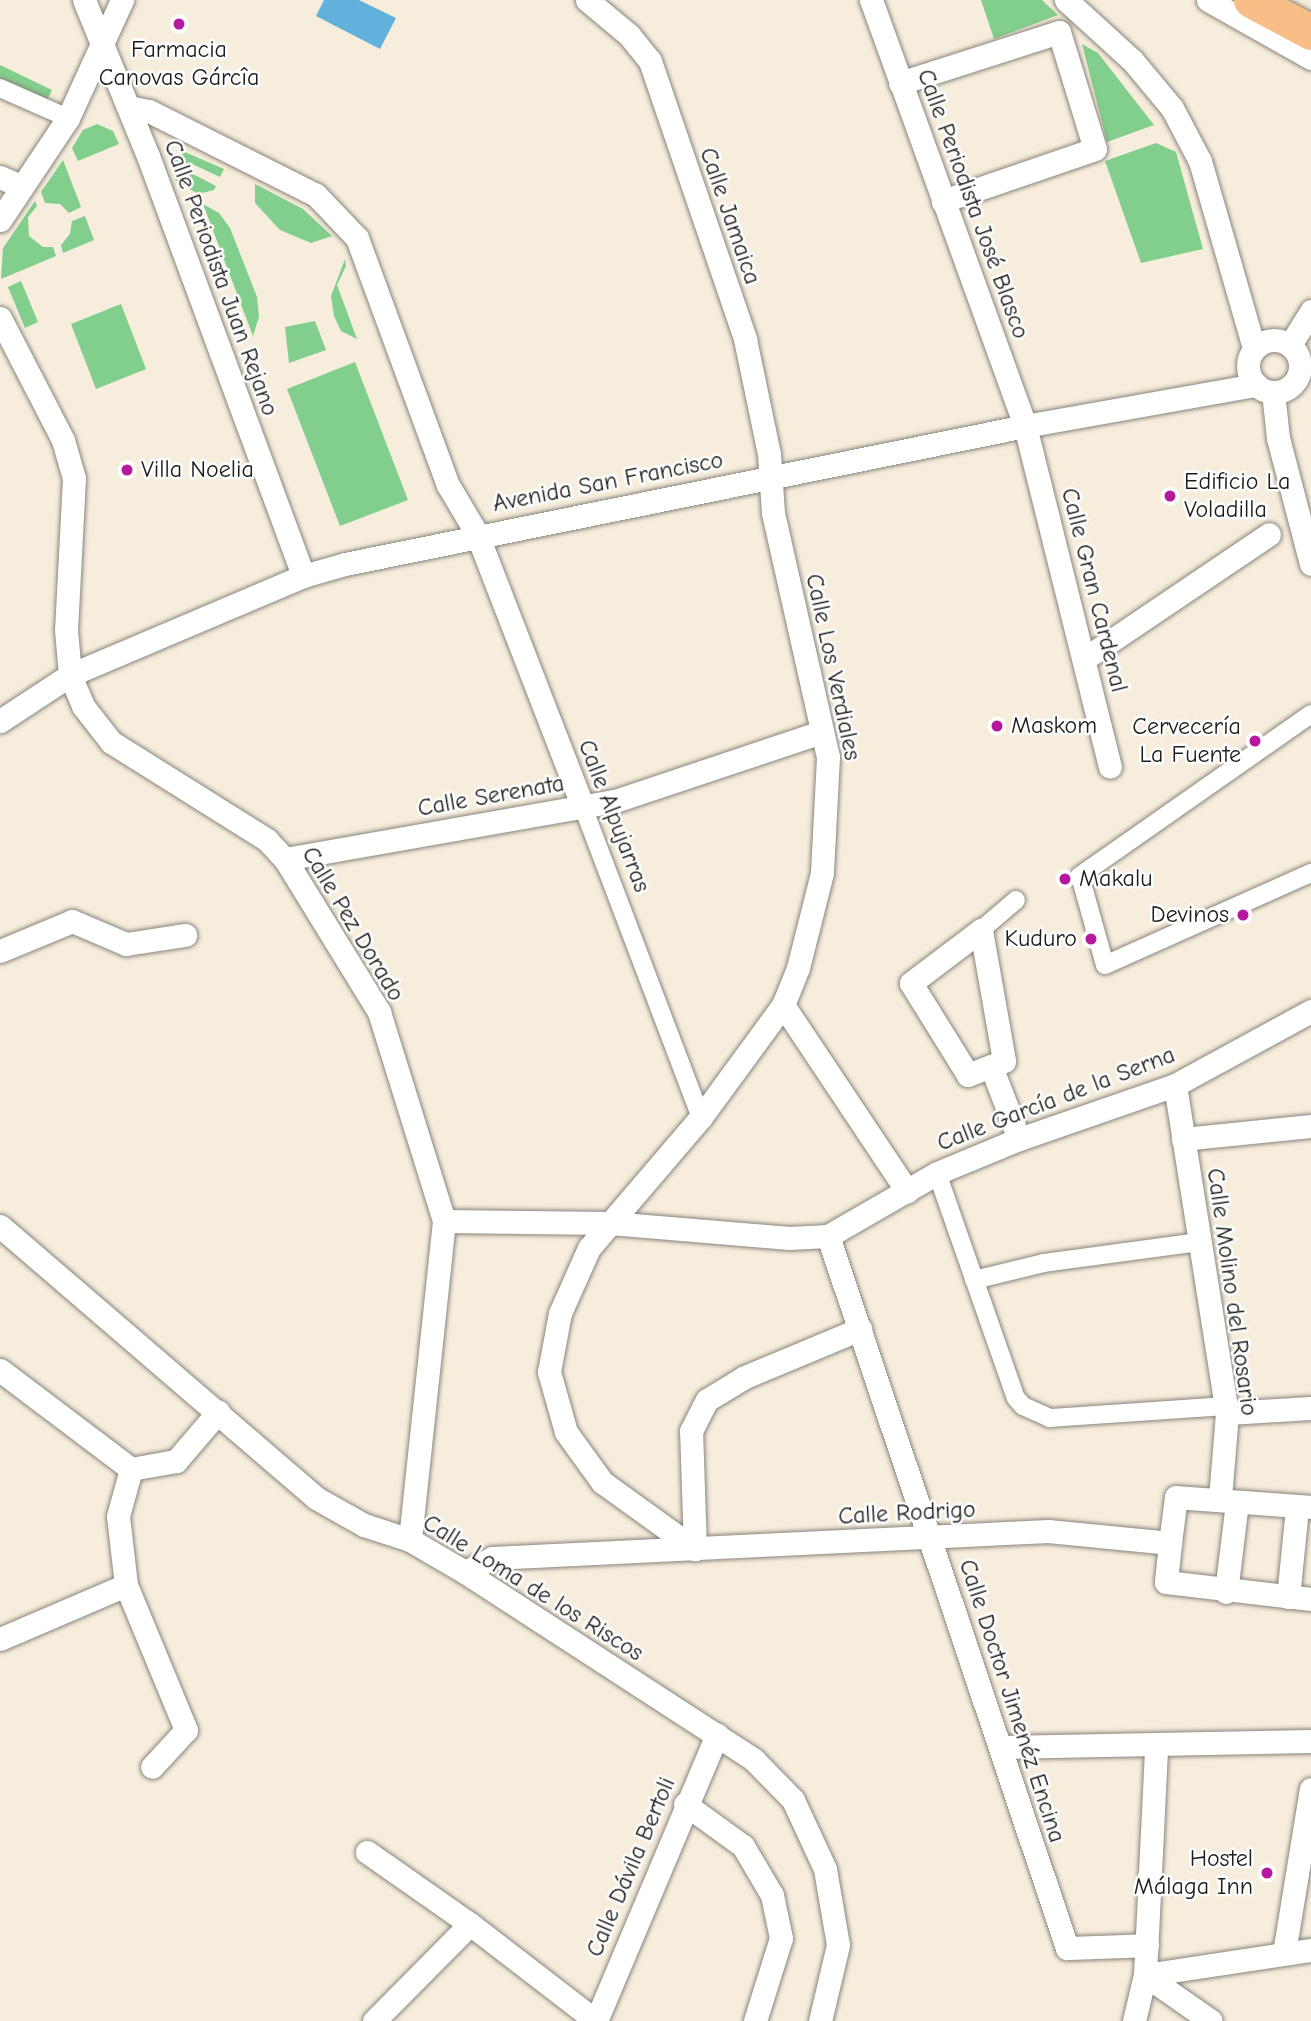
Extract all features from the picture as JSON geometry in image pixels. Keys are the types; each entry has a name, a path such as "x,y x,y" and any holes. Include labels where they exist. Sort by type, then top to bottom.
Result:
{"main road":[{"path":"1251,0 1311,32"}],"street":[{"name":"Calle Periodista Juan Rejano","path":"84,0 128,107 303,576"},
{"path":"0,220 68,118 122,0"},
{"name":"Calle Jamaica","path":"587,0 629,35 650,61 745,339 771,477"},
{"name":"Calle Periodista José Blasco","path":"871,0 1025,426"},
{"path":"1066,0 1132,60 1172,108 1199,161 1255,348"},
{"path":"1208,0 1311,58"},
{"path":"900,83 1059,32 1095,149 943,201"},
{"path":"0,88 68,118"},
{"name":"Calle Alpujarras","path":"128,107 149,111 316,195 342,218 357,238 448,485 477,534 701,1117"},
{"path":"0,177 22,187"},
{"path":"1264,388 1289,386 1300,357 1311,311"},
{"name":"Calle Pez Dorado","path":"0,318 63,440 74,478 66,630 70,675 83,706 111,742 267,840 285,859 379,1012 444,1221 410,1540"},
{"path":"1300,357 1269,340 1255,348 1248,365 1264,388 1311,564"},
{"name":"Avenida San Francisco","path":"0,722 70,675 303,576 477,534 1025,426 1264,388"},
{"name":"Calle Gran Cardenal","path":"1025,426 1110,767"},
{"name":"Calle Los Verdiales","path":"695,1549 603,1482 566,1432 549,1372 560,1313 589,1248 701,1117 783,1005 798,968 822,873 828,777 821,732 773,513 771,477"},
{"path":"1083,659 1269,534"},
{"path":"1311,714 1080,876 1105,965 1311,873"},
{"name":"Calle Serenata","path":"285,859 583,807 641,794 821,732"},
{"path":"981,930 1004,1060 968,1075 911,983 1016,900"},
{"path":"0,951 72,921 126,944 186,936"},
{"path":"783,1005 907,1191"},
{"name":"Calle García de la Serna","path":"444,1221 610,1223 789,1238 828,1236 937,1173 1019,1139 1175,1085 1311,1011"},
{"path":"991,1066 1019,1139"},
{"name":"Calle Molino del Rosario","path":"1175,1085 1226,1410 1226,1592"},
{"path":"1183,1139 1311,1126"},
{"path":"937,1173 1016,1398 1035,1414 1050,1418 1311,1408"},
{"name":"Calle Loma de los Riscos","path":"0,1226 316,1498 364,1525 410,1540 465,1572 754,1760 793,1800 825,1869 838,1945 820,2021"},
{"name":"Calle Doctor Jimenéz Encina","path":"828,1236 1068,1948 1147,1945"},
{"path":"974,1280 1044,1263 1200,1242"},
{"path":"695,1549 691,1431 707,1400 745,1377 860,1329"},
{"path":"0,1370 131,1469 176,1461 218,1412"},
{"path":"131,1469 118,1516 127,1585 186,1730 152,1767"},
{"path":"1288,1597 1303,1513 1176,1497 1166,1582 1226,1592 1311,1599"},
{"name":"Calle Rodrigo","path":"465,1572 492,1558 932,1540 1048,1531 1170,1543"},
{"path":"0,1639 127,1585"},
{"name":"Calle Dávila Bertoli","path":"596,2021 685,1804 717,1734"},
{"path":"1000,1748 1311,1741"},
{"path":"1134,2021 1145,1975 1156,1746"},
{"path":"1284,1953 1311,1789"},
{"path":"685,1804 743,1846 772,1895 781,1938 755,2021"},
{"path":"367,1852 470,1924 596,2021"},
{"path":"374,2021 470,1924"},
{"path":"1145,1975 1311,1950"},
{"path":"1145,1975 1211,2021"}],"green space":[{"path":"981,0 1042,0 1058,15 994,39"},
{"path":"1082,44 1098,53 1154,125 1107,142"},
{"path":"0,65 52,90 45,105 0,83"},
{"path":"97,124 113,131 119,144 78,161 72,148 83,130"},
{"path":"1156,143 1176,152 1203,249 1141,263 1105,161"},
{"path":"185,152 224,169 220,177 190,163 187,171 216,186 214,190 198,194 175,180 171,162"},
{"path":"63,160 81,207 69,213 60,204 45,203 41,192"},
{"path":"255,184 303,209 332,236 311,243 280,230 255,203"},
{"path":"35,201 37,206 28,217 29,236 43,247 53,247 56,256 1,279 3,248"},
{"path":"203,204 219,213 230,228 257,297 259,317 253,336"},
{"path":"85,216 94,240 63,253 61,245 70,234 72,221"},
{"path":"345,259 346,266 337,285 357,339 341,331 334,316 331,296"},
{"path":"21,281 38,322 25,328 8,287"},
{"path":"121,304 146,369 96,389 71,324"},
{"path":"315,321 326,350 289,363 285,327"},
{"path":"355,362 408,500 340,526 287,389"}],"water":[{"path":"324,0 359,0 396,18 380,49 316,16"}],"place":[{"name":"Farmacia Canovas Gárcîa","path":"179,24"},
{"name":"Villa Noelia","path":"127,470"},
{"name":"Edificio La Voladilla","path":"1170,496"},
{"name":"Maskom","path":"997,726"},
{"name":"Cervecería La Fuente","path":"1255,741"},
{"name":"Makalu","path":"1065,879"},
{"name":"Devinos","path":"1243,915"},
{"name":"Kuduro","path":"1091,939"},
{"name":"Hostel Málaga Inn","path":"1267,1873"}]}
